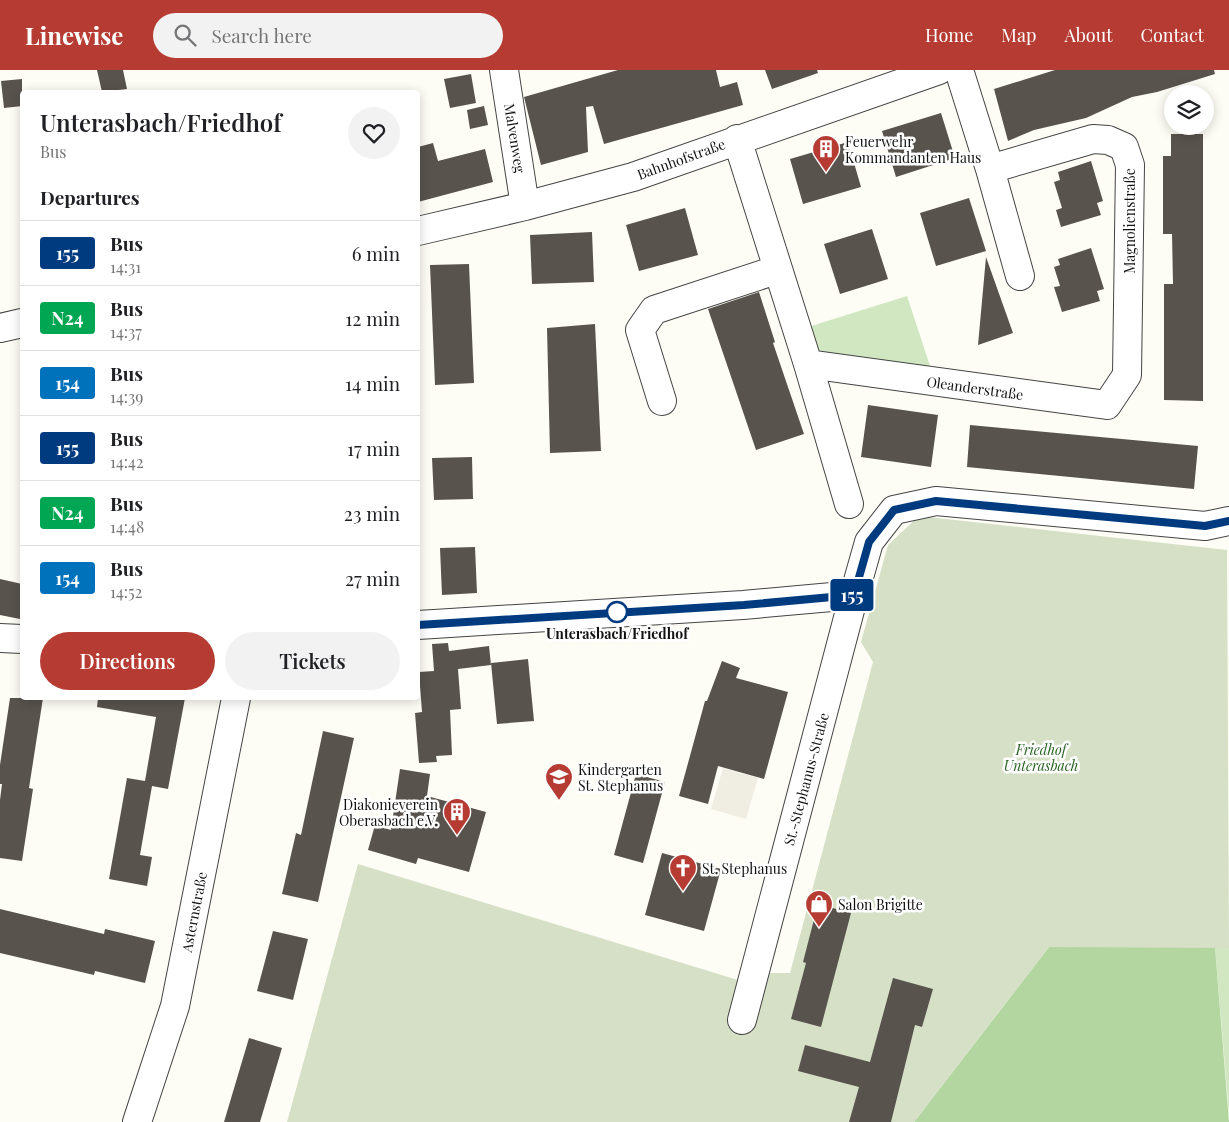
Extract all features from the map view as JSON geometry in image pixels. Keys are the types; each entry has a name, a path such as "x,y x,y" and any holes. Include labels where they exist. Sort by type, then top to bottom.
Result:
{"street":[{"name":"Malvenweg","path":"504,70 526,206"},
{"name":"Bahnhofstraße","path":"420,231 526,206 633,177 737,139 939,70"},
{"path":"960,70 1020,276"},
{"path":"737,139 776,270 808,364 849,504"},
{"name":"Magnolienstraße","path":"990,169 1093,139 1108,140 1124,147 1130,165 1127,375"},
{"path":"662,401 640,330 654,310 776,270"},
{"path":"0,328 20,323"},
{"name":"Oleanderstraße","path":"808,364 1107,405 1127,375"},
{"name":"St.-Stephanus-Straße","path":"742,1020 869,542 894,510 936,501 1205,526 1229,521"},
{"path":"420,625 744,605 854,595"},
{"path":"0,638 20,639"},
{"name":"Asternstraße","path":"137,1122 175,1006 236,700"}],"green space":[{"path":"907,296 931,369 818,359 808,327"},
{"name":"Friedhof Unterasbach","path":"919,516 1227,550 1229,948 1049,947 914,1122 287,1122 358,864 738,980 729,1016 755,1023 770,973 790,973 873,662 861,642 888,545"},
{"path":"1049,947 1215,947 1229,1122 914,1122"},
{"path":"1215,947 1229,948 1229,1115"}],"shaded area":[{"path":"723,768 758,778 746,819 711,809"}],"building":[{"path":"97,70 123,70 127,89 102,90"},
{"path":"618,70 716,70 720,87 737,82 743,105 604,144 593,106 586,107 588,152 541,165 524,97"},
{"path":"765,70 817,70 818,73 772,89"},
{"path":"1055,70 1214,70 1215,74 1180,85 1164,85 1164,90 1132,97 1086,118 1034,130 1008,141 994,89"},
{"path":"471,74 476,103 450,108 444,79"},
{"path":"22,79 20,106 4,108 1,81"},
{"path":"484,106 488,125 470,129 467,110"},
{"path":"941,113 955,158 896,177 882,131"},
{"path":"1171,135 1203,135 1203,401 1164,400 1164,284 1173,284 1172,234 1163,234 1163,156 1171,156"},
{"name":"Feuerwehr Kommandanten Haus","path":"848,142 861,187 803,204 790,159"},
{"path":"433,143 438,161 485,149 493,182 420,201 420,146"},
{"path":"1091,161 1103,201 1097,203 1101,215 1061,227 1056,210 1062,208 1054,182 1060,180 1058,172"},
{"path":"969,198 986,251 936,266 920,213"},
{"path":"685,208 698,255 639,271 626,225"},
{"path":"872,229 888,279 840,294 824,244"},
{"path":"592,232 594,282 532,284 530,235"},
{"path":"1091,248 1104,289 1097,291 1100,301 1062,312 1054,287 1060,286 1054,267 1060,265 1058,259"},
{"path":"986,257 1013,333 978,345"},
{"path":"469,264 474,383 435,385 430,265"},
{"path":"759,292 775,342 773,343 804,434 756,450 708,309"},
{"path":"595,324 601,451 550,453 547,328"},
{"path":"868,405 938,415 931,467 861,457"},
{"path":"970,425 1198,446 1194,489 967,467"},
{"path":"472,457 473,499 434,500 432,458"},
{"path":"475,547 477,593 442,595 440,548"},
{"path":"0,579 20,584 20,619 0,615"},
{"path":"448,643 449,651 489,646 491,665 458,669 461,709 450,710 452,755 436,756 437,762 419,763 415,713 422,712 420,672 434,671 432,644"},
{"path":"528,659 534,721 497,724 491,663"},
{"path":"722,661 740,668 736,678 788,692 764,779 718,766 708,804 679,796 705,701 707,701"},
{"path":"10,698 43,700 29,788 33,789 22,861 0,858 0,800 2,784 0,784 0,765"},
{"path":"98,700 185,700 168,789 152,786 140,855 152,857 147,886 109,879 127,778 145,781 156,717 97,707"},
{"path":"323,731 354,738 318,902 282,894 296,833 301,835"},
{"path":"400,769 430,774 427,796 486,812 469,872 418,858 416,864 368,850 375,825 391,830"},
{"path":"636,774 665,782 643,863 614,855"},
{"name":"St. Stephanus","path":"662,853 721,869 704,931 645,915"},
{"path":"818,904 851,913 821,1027 791,1019 806,963 803,962"},
{"path":"0,909 104,934 105,929 155,941 145,983 95,971 94,975 0,953"},
{"path":"273,931 308,939 293,1000 257,991"},
{"path":"893,978 933,989 922,1027 915,1025 891,1122 849,1122 859,1087 798,1071 805,1045 870,1062"},
{"path":"249,1038 282,1048 260,1122 224,1122"}],"bus line":[{"name":"155","path":"420,625 744,605 854,595 869,542 894,510 936,501 1205,526 1229,521"}],"place":[{"name":"Feuerwehr Kommandanten Haus","path":"826,173"},
{"name":"Unterasbach/Friedhof","path":"617,612"},
{"name":"Kindergarten St. Stephanus","path":"559,801"},
{"name":"Diakonieverein Oberasbach e.V.","path":"457,836"},
{"name":"St. Stephanus","path":"683,892"},
{"name":"Salon Brigitte","path":"819,928"}]}
